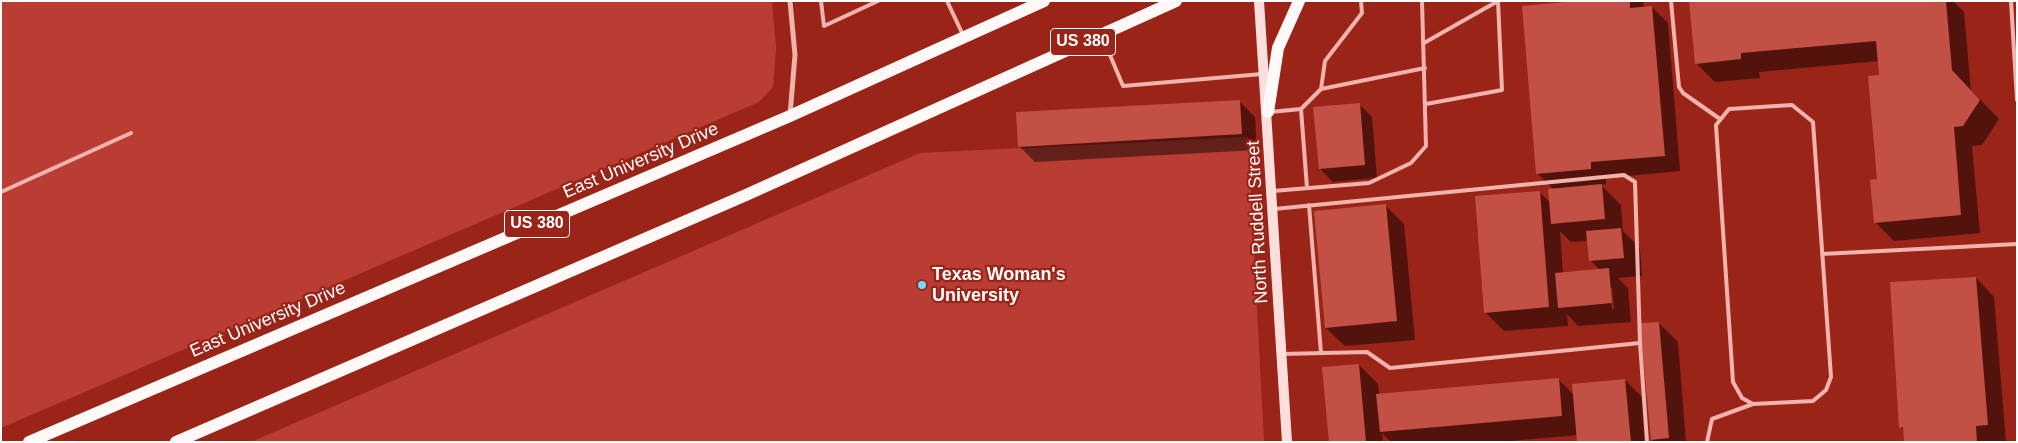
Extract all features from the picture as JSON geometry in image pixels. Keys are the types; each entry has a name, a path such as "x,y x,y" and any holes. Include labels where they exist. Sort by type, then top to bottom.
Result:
{"main road":[{"name":"US 380","path":"176,442 746,195 1176,1"},
{"path":"1268,112 1278,48 1299,1"},
{"name":"East University Drive","path":"29,442 790,116 1036,3"}],"street":[{"path":"790,1 795,55 790,116"},
{"name":"North Ruddell Street","path":"1259,1 1268,112 1287,442"}],"lane":[{"path":"820,1 824,26 878,1"},
{"path":"946,1 964,37"},
{"path":"1321,89 1325,61 1362,13 1361,1"},
{"path":"1273,191 1370,183 1411,163 1426,146 1422,1"},
{"path":"1424,43 1498,1 1502,90 1426,104"},
{"path":"1671,1 1679,87 1683,93 1720,119"},
{"path":"2010,2 2017,100"},
{"path":"1102,34 1122,86 1265,74"},
{"path":"1268,112 1301,109 1321,89 1425,68"},
{"path":"1707,442 1712,419 1753,404 1813,401 1826,390 1831,377 1813,122 1792,105 1729,109 1716,125 1733,382 1742,398 1753,404"},
{"path":"1301,109 1307,188"},
{"path":"1,192 131,133"},
{"path":"1274,209 1624,175 1635,182 1640,343 1647,442"},
{"path":"1309,205 1321,353"},
{"path":"1822,254 2017,244"},
{"path":"1282,354 1367,352 1390,368 1640,343"}],"shaded area":[{"path":"1,1 772,1 776,48 773,87 759,102 1,428"},
{"name":"Texas Woman's University","path":"1248,137 1264,442 251,442 920,153"}],"building":[{"path":"1575,1 1630,1 1630,8 1652,6 1665,156 1591,162 1591,169 1536,174 1522,6"},
{"path":"1689,1 1946,1 1952,70 1980,100 1963,126 1954,127 1961,215 1874,223 1870,180 1877,179 1868,76 1879,75 1876,41 1741,53 1741,59 1695,64"},
{"path":"1240,100 1242,134 1018,147 1016,112"},
{"path":"1360,103 1365,165 1319,169 1313,107"},
{"path":"1602,184 1605,219 1551,224 1548,189"},
{"path":"1540,191 1549,307 1484,313 1475,196"},
{"path":"1386,204 1397,321 1325,328 1314,211"},
{"path":"1621,228 1624,258 1589,261 1586,231"},
{"path":"1609,268 1612,303 1558,308 1555,273"},
{"path":"1976,277 1988,425 1976,426 1977,442 1904,442 1903,427 1899,428 1890,282"},
{"path":"1659,322 1669,438 1651,440 1640,323"},
{"path":"1359,364 1366,442 1329,442 1322,367"},
{"path":"1559,378 1562,416 1380,432 1376,394"},
{"path":"1625,379 1631,442 1577,442 1572,384"}],"place":[{"name":"Texas Woman's University","path":"922,285"}]}
